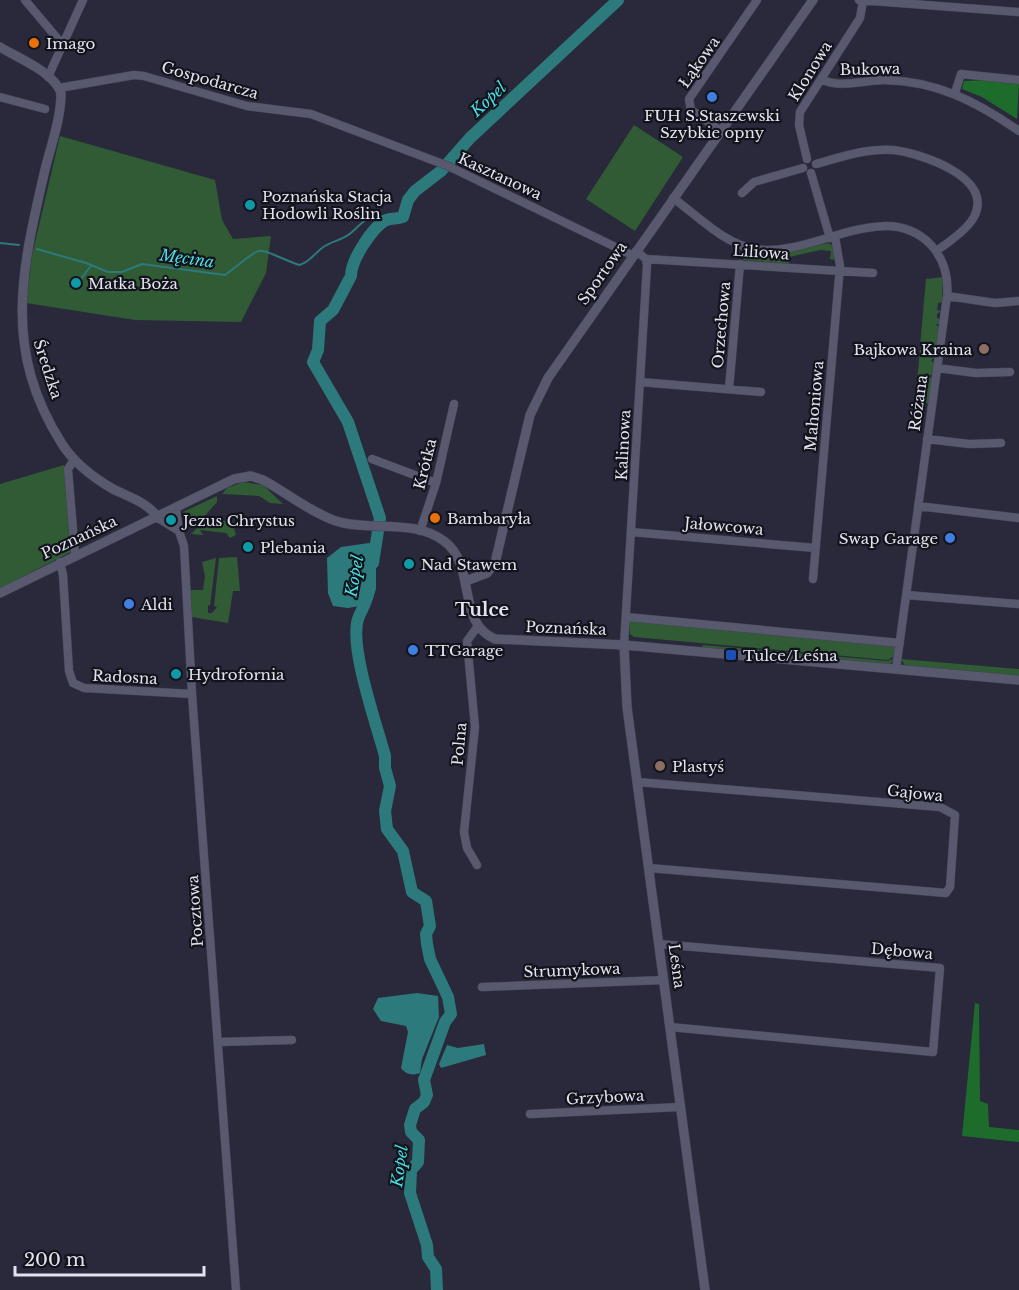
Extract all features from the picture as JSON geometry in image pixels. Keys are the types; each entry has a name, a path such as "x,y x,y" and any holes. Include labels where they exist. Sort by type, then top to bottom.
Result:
{"street":[{"path":"25,0 63,44"},
{"path":"48,77 83,0"},
{"name":"Łąkowa","path":"721,131 691,110 689,99 757,0"},
{"name":"Sportowa","path":"466,581 484,575 495,563 523,440 536,401 564,354 813,0"},
{"path":"858,0 1019,12"},
{"name":"Klonowa","path":"807,159 799,117 820,79 860,18 863,0"},
{"path":"0,47 48,77 59,88"},
{"path":"955,93 957,74 1019,80"},
{"name":"Gospodarcza","path":"59,88 134,75 144,76 247,106 311,114 351,130"},
{"name":"Bukowa","path":"820,79 835,83 883,80 910,82 955,93 986,108 1019,131"},
{"name":"Średzka","path":"59,88 59,109 28,245 21,311 23,344 32,376 55,431 74,460 99,481 150,507 158,518"},
{"path":"0,97 45,109"},
{"name":"Kasztanowa","path":"351,130 448,166 634,253"},
{"path":"673,198 731,241 749,248 784,250 873,227 894,225 917,234 936,251 968,224 976,211 975,194 958,174 934,160 891,150 865,152 816,164 807,159 802,168"},
{"path":"811,173 816,164"},
{"path":"742,193 754,182 802,168 811,173 832,237"},
{"name":"Mahoniowa","path":"813,579 840,270 832,237"},
{"name":"Różana","path":"896,669 947,296 946,274 936,251"},
{"path":"634,253 646,259"},
{"name":"Liliowa","path":"646,259 873,273"},
{"name":"Kalinowa","path":"624,645 646,259"},
{"name":"Orzechowa","path":"729,389 740,264"},
{"path":"947,296 999,303 1019,301"},
{"path":"937,368 976,373 1010,372"},
{"path":"640,382 761,392"},
{"name":"Krótka","path":"420,531 436,483 454,404"},
{"path":"927,439 969,444 1001,442"},
{"path":"372,459 436,483"},
{"path":"74,460 68,469 75,554"},
{"name":"Poznańska","path":"0,593 75,554 158,518 237,477 252,476 335,520 420,531 437,537 452,549 466,581 478,626 487,635 503,640 624,645 1019,680"},
{"path":"918,506 1019,518"},
{"name":"Pocztowa","path":"176,509 184,546 192,694 236,1290"},
{"path":"158,518 179,531"},
{"name":"Jałowcowa","path":"631,532 815,548"},
{"name":"Radosna","path":"60,562 63,575 69,671 73,683 84,688 192,694"},
{"path":"906,595 1018,605"},
{"name":"Poznańska","path":"626,617 900,642"},
{"name":"Polna","path":"477,866 467,848 464,832 475,719 467,640 478,626"},
{"name":"Leśna","path":"624,645 623,670 637,782 705,1290"},
{"name":"Gajowa","path":"637,782 940,807 955,815 950,887 946,893 649,868"},
{"name":"Dębowa","path":"659,944 940,968 933,1052 670,1027"},
{"name":"Strumykowa","path":"482,987 664,980"},
{"path":"218,1042 292,1040"},
{"name":"Grzybowa","path":"530,1114 680,1107"}],"shaded area":[{"path":"634,125 683,157 635,231 586,199"},
{"path":"60,136 215,180 222,220 233,239 271,236 266,273 241,322 135,320 26,303 32,255"},
{"path":"829,243 833,247 836,260 830,259 831,251 820,250 789,257 789,264 743,260 742,250 774,254"},
{"path":"943,277 942,302 938,303 937,310 941,311 937,314 940,324 936,324 939,328 936,348 920,346 926,279"},
{"path":"920,350 932,351 934,357 931,361 934,362 932,374 929,376 932,379 929,403 915,403"},
{"path":"64,465 71,552 0,588 0,484"},
{"path":"243,482 263,485 283,504 270,503 259,496 222,494 227,488"},
{"path":"217,496 217,502 202,519 183,520 183,512"},
{"path":"204,521 232,521 236,535 230,538 226,533 200,530 203,535 191,534"},
{"path":"237,557 240,591 233,591 228,623 192,617 190,590 203,590 205,576 202,562 216,558 210,606 208,605 208,613 212,613 217,607 214,606 219,558"},
{"path":"629,620 896,644 894,656 888,660 634,637 630,634"},
{"path":"703,645 888,661 895,658 889,665 701,649"},
{"path":"901,659 1019,669 1019,676 906,667"}],"green space":[{"path":"987,80 1019,83 1017,119 982,97 962,89 964,81"},
{"path":"975,1003 979,1004 980,1101 988,1104 989,1127 1019,1130 1019,1142 962,1136"}],"water":[{"path":"369,543 376,550 376,589 371,604 348,608 333,606 328,593 327,558 341,547"},
{"path":"417,993 438,996 439,1017 422,1059 420,1073 412,1074 401,1068 408,1032 406,1026 381,1021 373,1009 378,998"},
{"path":"484,1044 486,1055 441,1068 439,1064 447,1045 458,1048"}],"waterway":[{"name":"Kopel","path":"373,563 380,518 348,422 313,362 318,350 320,321 333,310 351,276 358,254 373,231 388,219 403,217 408,200 415,191 441,171 470,138 618,0"},
{"name":"Męcina","path":"37,249 108,272 122,272 142,264 225,275 259,251 265,251 299,265 303,264 319,250 349,235 366,220 373,218 384,222"},
{"name":"Męcina","path":"0,243 19,245"},
{"path":"80,280 91,266"},
{"name":"Kopel","path":"369,589 358,619 357,648 365,687 385,756 385,768 390,786 385,811 387,829 403,851 412,892 426,901 430,926 426,934 430,959 448,997 451,1014 445,1022 424,1080 427,1095 424,1102 415,1109 410,1125 411,1132 419,1140 418,1162 411,1170 410,1193 427,1245 428,1257 436,1269 437,1290"}],"place":[{"name":"Imago","path":"34,43"},
{"name":"FUH S.Staszewski Szybkie opny","path":"712,97"},
{"name":"Poznańska Stacja Hodowli Roślin","path":"250,205"},
{"name":"Matka Boża","path":"76,283"},
{"name":"Bajkowa Kraina","path":"984,349"},
{"name":"Bambaryła","path":"435,518"},
{"name":"Jezus Chrystus","path":"171,520"},
{"name":"Swap Garage","path":"950,538"},
{"name":"Plebania","path":"248,547"},
{"name":"Nad Stawem","path":"409,564"},
{"name":"Aldi","path":"129,604"},
{"name":"TTGarage","path":"413,650"},
{"name":"Tulce/Leśna","path":"731,655"},
{"name":"Hydrofornia","path":"176,674"},
{"name":"Plastyś","path":"660,766"}],"district":[{"name":"Tulce","path":"482,610"}]}
